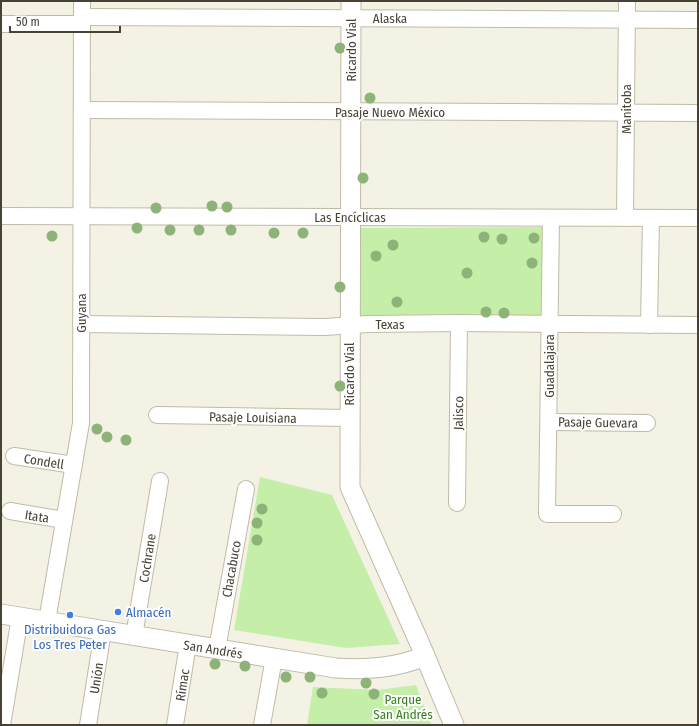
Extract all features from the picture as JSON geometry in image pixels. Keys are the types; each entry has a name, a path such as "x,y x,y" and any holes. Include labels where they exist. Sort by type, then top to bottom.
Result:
{"street":[{"name":"Manitoba","path":"625,218 627,1"},
{"name":"Alaska","path":"1,24 82,14 351,10 698,20"},
{"name":"Ricardo Vial","path":"351,10 349,480 352,494 425,656 454,725"},
{"name":"Guyana","path":"47,622 81,423 82,14"},
{"name":"Pasaje Nuevo México","path":"82,110 698,113"},
{"name":"Las Encíclicas","path":"1,216 698,218"},
{"name":"Guadalajara","path":"551,218 547,514 613,514"},
{"path":"649,325 651,218"},
{"name":"Texas","path":"81,324 325,327 350,325 460,324 698,325"},
{"name":"Jalisco","path":"457,503 460,324"},
{"name":"Pasaje Louisiana","path":"157,416 349,418"},
{"name":"Pasaje Guevara","path":"549,422 648,423"},
{"name":"Condell","path":"14,456 74,465"},
{"name":"Cochrane","path":"134,636 160,481"},
{"name":"Chacabuco","path":"217,649 246,489"},
{"name":"Itata","path":"10,511 64,520"},
{"name":"San Andrés","path":"1,614 336,668 373,669 402,665 425,656"},
{"path":"2,725 20,617"},
{"name":"Unión","path":"88,725 103,631"},
{"name":"Rímac","path":"175,725 188,644"},
{"path":"262,725 274,658"}],"green space":[{"path":"546,227 543,319 360,320 360,228"},
{"path":"260,477 332,495 400,644 346,648 234,630"},
{"name":"Parque San Andrés","path":"416,685 431,725 307,725 313,687 377,690"}],"place":[{"name":"Almacén","path":"118,612"},
{"name":"Distribuidora Gas Los Tres Peter","path":"70,615"}]}
